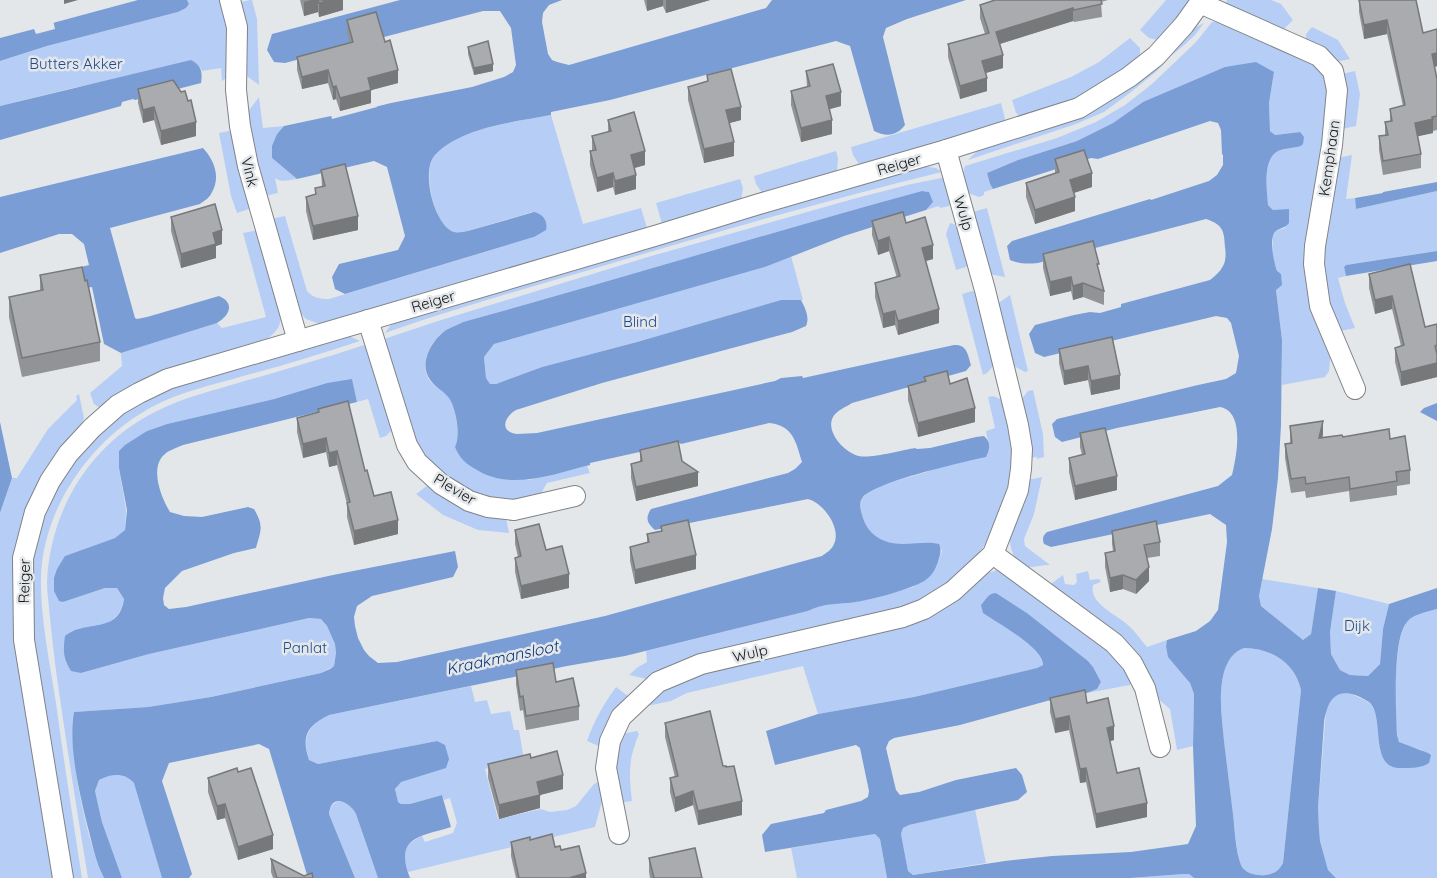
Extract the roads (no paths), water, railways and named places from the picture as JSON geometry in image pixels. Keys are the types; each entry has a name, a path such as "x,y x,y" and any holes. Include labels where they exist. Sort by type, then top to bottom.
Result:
{"street":[{"name":"Vink","path":"230,0 237,27 236,90 248,166 298,340"},
{"name":"Reiger","path":"63,878 24,640 22,558 35,512 50,481 68,454 118,405 168,379 946,150 1079,108 1156,56 1184,25 1201,1"},
{"name":"Kemphaan","path":"1201,1 1319,56 1334,71 1337,90 1332,145 1314,246 1314,264 1320,306 1355,389"},
{"name":"Wulp","path":"619,834 606,768 610,741 621,717 658,682 701,664 924,609 953,591 993,554 1018,490 1022,449 985,290 946,150"},
{"name":"Plevier","path":"368,320 407,446 417,462 441,484 469,501 488,507 514,510 575,496"},
{"path":"993,554 1120,649 1132,663 1145,688 1160,747"}],"water":[{"path":"138,0 187,0 189,4 178,12 47,46 0,61 0,37 36,28 39,30 49,24"},
{"path":"400,0 562,0 549,5 543,13 542,22 548,54 552,60 569,65 766,8 772,0 966,0 886,28 883,37 905,125 891,134 874,131 850,46 836,41 610,100 551,112 551,115 489,127 459,138 435,155 429,172 434,205 444,224 452,231 461,232 534,212 544,218 546,230 534,237 345,294 335,289 332,277 339,264 398,250 405,236 387,167 374,161 297,179 272,158 272,146 277,134 284,126 472,87 504,77 513,72 516,65 511,28 500,11 483,11 285,63 274,62 267,50 272,34"},
{"path":"191,60 201,69 201,83 122,102 121,106 0,140 0,106"},
{"path":"1256,62 1274,72 1269,103 1270,131 1275,135 1300,132 1304,137 1301,146 1281,150 1273,155 1267,176 1268,205 1273,210 1289,209 1289,223 1276,231 1272,239 1273,256 1277,271 1281,274 1282,285 1276,290 1282,340 1281,425 1272,529 1259,596 1261,606 1303,640 1311,634 1318,588 1336,591 1330,632 1331,654 1340,670 1350,675 1368,676 1380,664 1383,629 1389,604 1437,588 1437,609 1413,617 1402,631 1396,676 1399,742 1431,755 1429,763 1416,767 1393,767 1382,756 1377,719 1370,703 1360,697 1345,693 1330,702 1324,723 1318,808 1320,841 1328,870 1336,878 1194,878 1189,874 1184,874 1130,878 887,878 880,839 875,834 765,852 762,835 771,824 824,813 826,810 861,801 868,797 869,791 860,748 856,745 775,765 766,731 818,714 914,697 1043,665 1036,651 1028,644 983,613 981,605 993,593 1027,613 1088,661 1101,682 1097,689 1087,693 889,741 886,748 896,790 900,795 919,792 956,780 1016,768 1022,775 1027,792 1018,800 903,828 901,834 908,871 913,875 1005,861 1131,852 1188,844 1196,826 1193,747 1194,694 1190,683 1168,657 1166,646 1167,640 1196,631 1210,621 1218,610 1227,542 1226,525 1210,514 1051,547 1044,544 1043,539 1047,532 1218,486 1232,475 1237,447 1236,426 1228,411 1220,407 1062,442 1055,437 1052,424 1057,419 1226,379 1236,373 1239,356 1231,323 1227,318 1216,316 1044,357 1035,353 1029,334 1035,325 1090,312 1100,313 1121,307 1121,304 1210,280 1225,262 1223,232 1219,226 1206,219 1038,263 1020,263 1010,260 1007,246 1012,241 1209,181 1217,175 1223,165 1221,130 1218,123 1210,121 1098,159 1091,158 993,189 987,173 1018,160 1077,141 1113,123 1143,102 1225,67","holes":["1244,648 1272,654 1287,665 1298,680 1301,690 1283,863 1274,873 1264,875 1248,872 1239,859 1221,706 1222,680 1229,660"]},
{"path":"203,148 211,158 216,176 214,188 206,199 200,204 110,228 135,318 147,317 219,296 227,302 229,309 228,313 217,323 121,353 104,344 92,287 86,288 81,267 89,265 84,244 72,234 59,234 0,253 0,197"},
{"path":"1437,182 1437,191 1356,209 1355,198"},
{"name":"Kraakmansloot","path":"922,191 929,192 933,202 926,210 844,236 765,267 494,344 484,357 486,378 490,384 496,384 542,367 781,300 801,300 804,306 807,316 806,326 792,332 602,383 516,410 505,424 511,433 519,434 537,433 781,378 802,376 803,378 954,345 962,346 971,365 966,371 852,403 837,412 831,423 838,441 848,451 864,457 915,448 930,448 976,437 984,436 988,441 989,448 986,457 901,479 871,491 861,499 860,507 864,522 878,538 898,544 939,544 941,551 938,562 928,578 890,594 856,602 823,606 625,656 329,715 321,719 311,728 306,738 309,760 318,764 437,741 445,745 449,759 446,768 401,782 395,789 398,802 401,804 410,804 442,795 451,827 412,841 405,854 410,878 378,878 356,814 345,803 337,801 330,807 329,814 355,878 308,878 269,749 259,744 169,763 162,781 192,874 189,878 162,878 134,783 126,777 117,775 99,780 95,791 102,822 122,878 104,878 94,851 78,783 72,739 74,712 148,707 211,697 321,673 334,666 336,653 335,644 327,626 321,619 309,618 149,654 81,673 71,671 64,654 65,636 73,631 100,625 116,618 124,599 117,588 105,588 63,602 59,601 54,591 54,578 65,556 115,538 125,530 127,510 119,468 119,451 125,445 147,431 167,424 274,399 327,383 352,379 357,402 183,445 165,454 160,460 157,474 160,490 170,512 202,517 248,507 254,509 261,528 256,548 182,571 165,588 163,598 164,605 169,609 186,607 455,551 458,567 453,577 372,596 357,606 354,617 358,638 364,650 378,663 397,662 605,616 822,556 833,546 836,532 826,511 808,499 655,530 648,520 651,509 788,473 795,469 802,462 798,448 788,431 777,424 769,423 590,463 590,465 533,479 504,479 477,470 459,455 455,447 458,429 454,408 449,398 429,378 426,372 426,358 432,345 441,334 463,322"},
{"path":"1437,251 1437,261 1346,276 1344,267 1346,265"},
{"path":"1437,403 1437,421 1420,412 1424,408"},
{"path":"0,422 12,478 0,513"}],"park label":[{"name":"Butters Akker","path":"76,63"},
{"name":"Blind","path":"640,321"},
{"name":"Dijk","path":"1357,625"},
{"name":"Panlat","path":"305,647"}]}
